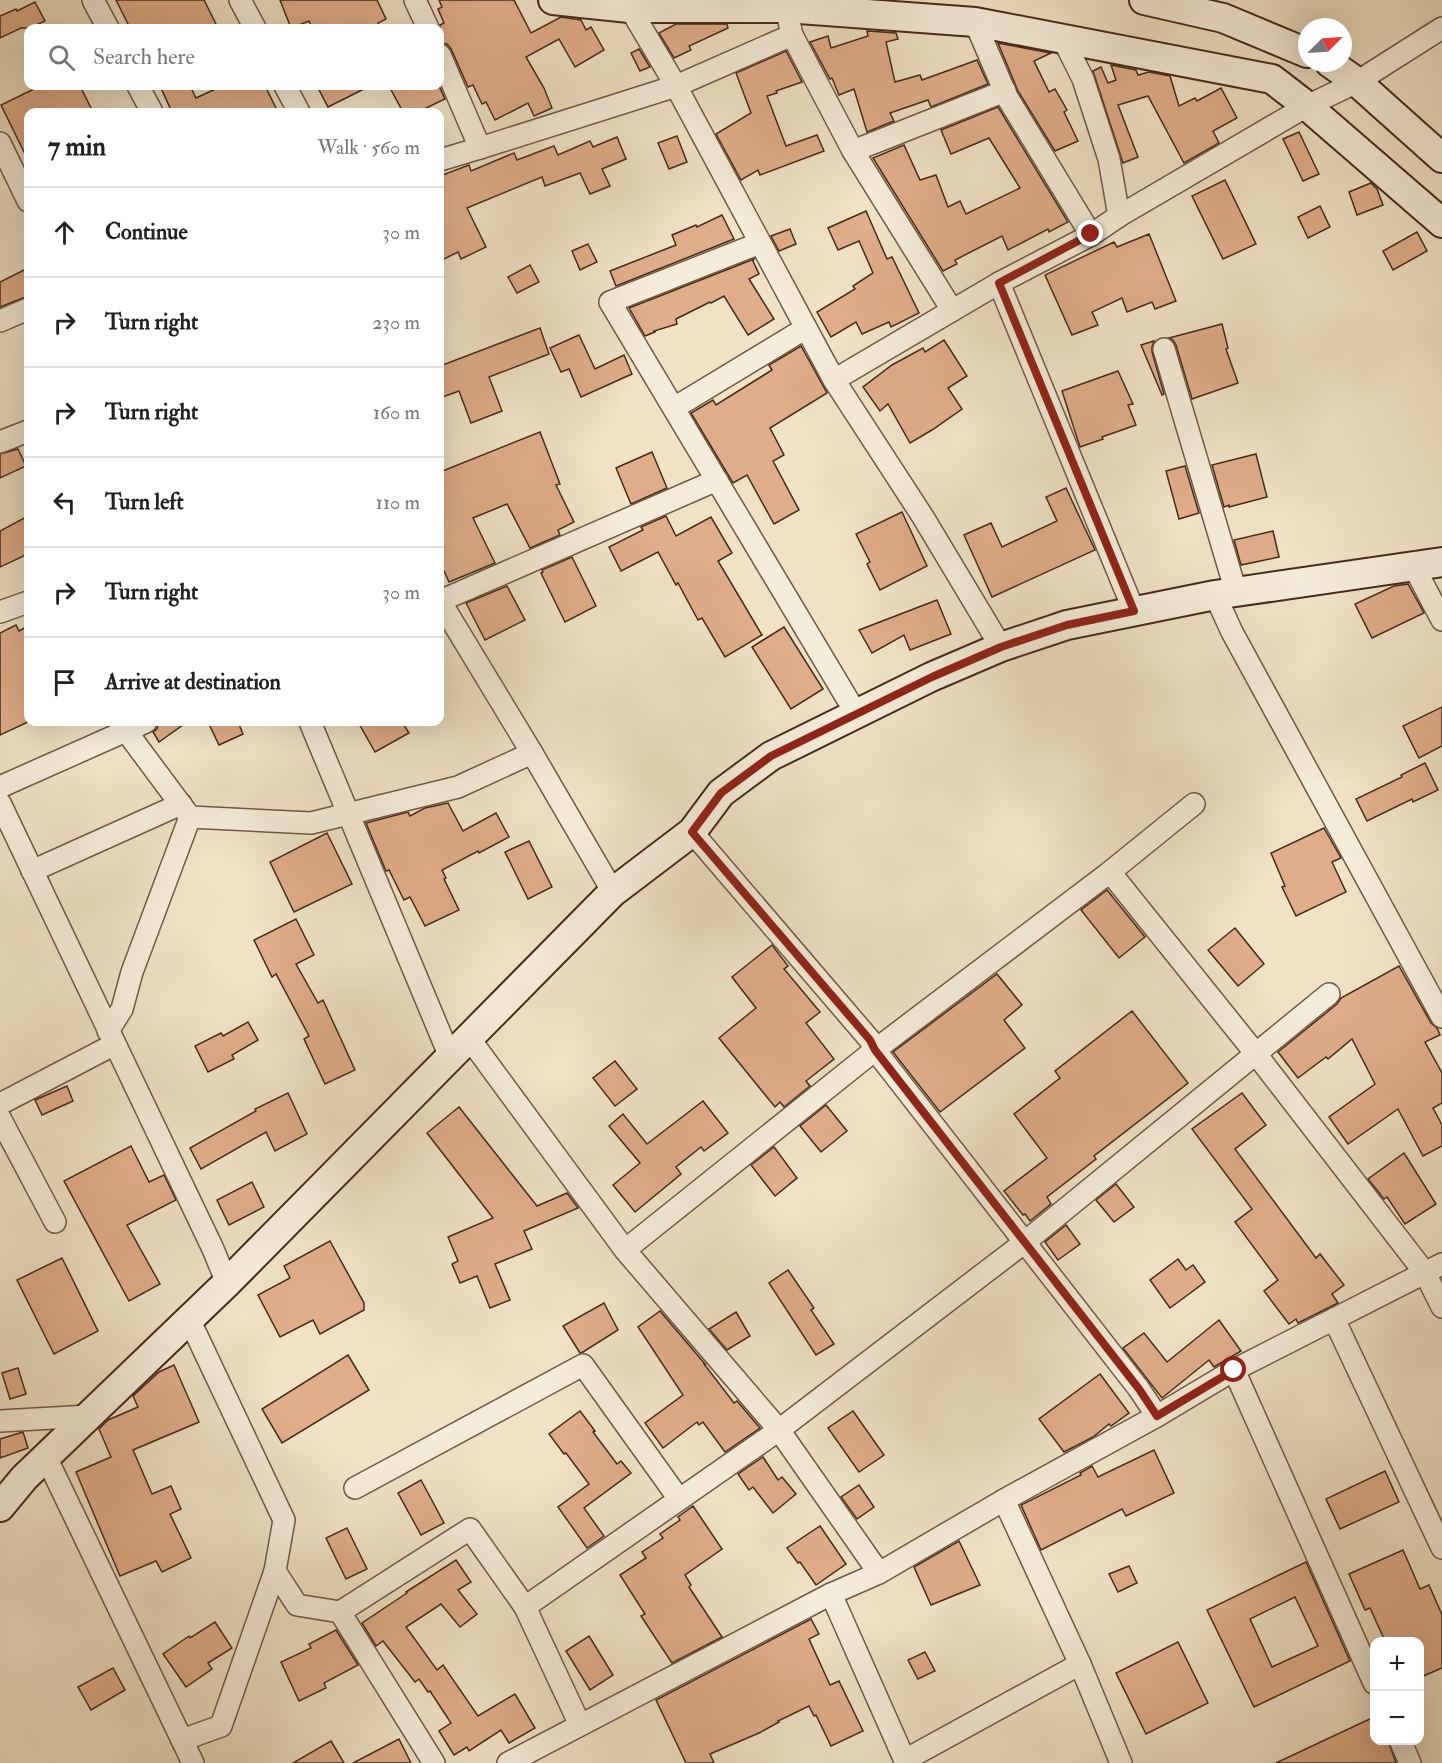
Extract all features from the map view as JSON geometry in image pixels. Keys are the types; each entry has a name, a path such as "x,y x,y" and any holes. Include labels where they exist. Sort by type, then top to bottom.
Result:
{"street":[{"path":"93,0 106,24"},
{"path":"240,0 253,24"},
{"path":"416,0 426,24"},
{"path":"553,0 786,8 975,22 1272,79 1442,223"},
{"path":"1157,1 1223,18 1298,49"},
{"path":"627,4 676,86 834,380 923,517 1001,647"},
{"path":"786,8 792,35 852,151 952,310"},
{"path":"975,22 1005,92 1091,234"},
{"path":"834,380 999,283 1091,234 1306,106 1357,82 1442,28"},
{"path":"444,159 676,86 792,35"},
{"path":"1064,39 1083,79 1109,159 1119,216"},
{"path":"444,64 480,148"},
{"path":"1343,72 1442,158"},
{"path":"140,90 150,108"},
{"path":"287,90 297,108"},
{"path":"852,151 1005,92"},
{"path":"0,143 24,193"},
{"path":"760,243 610,302 857,715"},
{"path":"999,283 1134,611"},
{"path":"0,321 24,311"},
{"path":"674,408 806,328"},
{"path":"1164,349 1226,593 1232,632 1442,1017"},
{"path":"0,442 24,433"},
{"path":"444,599 717,480"},
{"path":"0,1507 24,1478 228,1283 613,892 692,832 721,793 771,756 932,677 1001,647 1067,625 1226,593 1442,562"},
{"path":"1414,567 1442,620"},
{"path":"0,612 24,603"},
{"path":"444,608 613,892"},
{"path":"0,787 137,726"},
{"path":"312,726 350,814 459,1047 625,1250 779,1430 879,1573"},
{"path":"126,731 185,810"},
{"path":"32,871 185,810 311,823 458,787 531,753"},
{"path":"0,803 228,1283"},
{"path":"625,1250 875,1050 1110,872 1194,804"},
{"path":"0,1104 111,1037 185,810"},
{"path":"692,832 870,1040 875,1050 1139,1389 1157,1416"},
{"path":"1110,872 1256,1054 1433,1268 1442,1307"},
{"path":"525,1607 779,1430 1025,1242 1329,994"},
{"path":"0,1118 56,1222"},
{"path":"508,1763 831,1594 879,1573 1234,1370 1433,1268"},
{"path":"182,1740 221,1726 275,1571 284,1520 189,1319"},
{"path":"1334,1319 1442,1548"},
{"path":"355,1488 583,1365 679,1499"},
{"path":"1234,1370 1370,1674"},
{"path":"0,1422 89,1416"},
{"path":"46,1457 193,1763"},
{"path":"1004,1500 1080,1664 1121,1763"},
{"path":"275,1571 297,1605 340,1612 470,1529 525,1607 580,1725"},
{"path":"831,1594 905,1761 1080,1664"},
{"path":"340,1612 434,1763"},
{"path":"1402,1745 1410,1763"}],"building":[{"path":"116,0 204,0 216,24 128,24"},
{"path":"280,0 377,0 386,19 378,24 310,24 309,21 289,24"},
{"path":"439,0 514,0 531,33 561,17 581,20 586,30 591,27 604,50 575,67 559,39 526,57 544,88 552,108 534,116 528,103 495,120 486,102 482,104 473,85 468,87 451,49 444,44 444,24 442,24 444,23 438,9 442,7"},
{"path":"35,2 45,21 39,24 24,24 24,28 0,38 0,16 16,9 17,11"},
{"path":"676,24 727,24 728,28 689,46 691,50 674,58 659,33"},
{"path":"867,31 896,33 898,39 886,42 895,82 920,75 922,80 977,60 988,84 931,107 928,100 890,113 894,121 867,132 854,89 839,95 832,78 830,79 810,42 828,36 831,48 868,36"},
{"path":"998,43 1051,53 1034,61 1049,92 1055,89 1067,110 1064,112 1078,141 1055,151 1018,91"},
{"path":"639,49 650,67 640,71 631,53"},
{"path":"786,51 802,82 767,96 786,146 817,135 824,151 760,175 758,170 741,180 716,134 751,113 736,73"},
{"path":"1111,65 1136,70 1138,75 1149,72 1170,76 1179,106 1195,98 1197,101 1221,88 1237,118 1213,131 1219,143 1184,163 1148,96 1118,105 1138,157 1123,163 1093,71 1101,67 1108,83 1116,80"},
{"path":"32,90 82,90 91,108 24,108 24,152 1,105"},
{"path":"162,90 192,90 196,98 213,90 267,90 276,108 170,108"},
{"path":"319,90 362,90 328,107"},
{"path":"391,90 441,90 445,99 426,108 401,108"},
{"path":"998,107 1068,222 1049,232 1048,229 1008,250 1002,236 955,260 957,264 943,271 873,158 904,145 920,180 936,175 948,207 960,201 966,214 1020,188 989,138 951,154 941,130"},
{"path":"1299,132 1319,174 1303,181 1283,139"},
{"path":"677,136 687,162 669,169 658,143"},
{"path":"617,137 626,159 602,169 610,186 590,194 580,173 545,186 542,177 467,208 486,247 461,259 458,252 444,259 444,174 469,165 471,171 514,153 517,160 554,146 558,155 590,141 593,147"},
{"path":"1225,180 1256,244 1223,259 1192,196"},
{"path":"1371,183 1377,189 1383,205 1357,215 1349,192"},
{"path":"1320,206 1330,227 1308,238 1298,217"},
{"path":"866,211 887,259 892,257 919,313 891,327 889,322 862,334 856,322 831,337 817,312 855,289 853,286 873,273 859,241 838,250 828,228"},
{"path":"722,215 734,239 616,286 610,271 676,245 672,235 696,225 697,227"},
{"path":"790,229 796,244 779,251 771,236"},
{"path":"1417,232 1427,251 1393,270 1383,251"},
{"path":"1149,234 1176,301 1155,309 1152,302 1127,312 1122,298 1092,312 1098,325 1072,335 1045,275 1114,242 1117,247"},
{"path":"588,244 597,262 580,270 572,251"},
{"path":"754,259 759,274 749,279 774,319 748,335 724,296 676,319 677,324 645,336 629,308"},
{"path":"530,265 539,282 517,293 508,277"},
{"path":"24,270 24,298 0,307 0,282"},
{"path":"1222,324 1228,348 1226,349 1238,383 1192,399 1176,345 1169,338"},
{"path":"540,328 549,354 489,377 502,411 471,423 459,391 444,397 444,364"},
{"path":"579,335 595,369 624,355 632,374 581,397 569,369 561,372 550,348"},
{"path":"944,340 967,376 948,388 962,409 910,443 888,404 880,411 863,387 892,365 923,348 925,352"},
{"path":"1154,341 1152,352 1164,394 1162,395 1141,345"},
{"path":"801,346 827,393 770,428 784,455 773,461 799,510 774,524 747,475 733,483 691,413 713,400 716,405 772,370 769,365"},
{"path":"1118,371 1133,404 1128,405 1136,425 1080,447 1062,391"},
{"path":"540,432 560,484 556,485 574,522 558,530 560,535 530,548 507,504 473,518 495,563 449,582 444,571 444,470"},
{"path":"18,449 24,467 0,478 0,454"},
{"path":"652,452 667,488 631,504 616,468"},
{"path":"1256,454 1267,497 1224,507 1212,465"},
{"path":"1185,466 1199,513 1179,519 1166,471"},
{"path":"1066,488 1095,550 992,597 964,535 991,523 1002,547 1057,521 1046,497"},
{"path":"902,512 927,566 880,590 867,564 870,562 856,534"},
{"path":"666,516 676,536 711,517 732,553 718,561 762,635 725,657 702,618 698,620 658,552 621,571 609,547 643,530 641,527"},
{"path":"24,518 24,556 0,567 0,531"},
{"path":"1273,531 1279,557 1241,565 1234,540"},
{"path":"572,557 596,606 565,622 541,573 542,570"},
{"path":"1408,584 1424,613 1372,638 1355,604 1394,586"},
{"path":"507,586 525,620 485,640 466,603"},
{"path":"937,600 951,634 910,650 904,635 872,653 859,630"},
{"path":"16,625 19,631 24,628 24,724 0,735 0,633"},
{"path":"784,627 823,689 791,709 752,647"},
{"path":"1442,707 1442,746 1419,758 1403,726"},
{"path":"157,726 181,726 159,742 153,732"},
{"path":"210,726 240,726 243,734 219,745"},
{"path":"360,726 405,726 409,733 375,752"},
{"path":"1425,763 1438,790 1413,802 1412,799 1367,821 1356,799"},
{"path":"448,803 463,831 496,813 509,837 442,870 459,910 425,926 410,897 404,900 389,870 386,871 366,823 408,812 410,816 425,808"},
{"path":"1324,828 1341,858 1332,862 1346,892 1296,916 1282,887 1285,886 1271,853"},
{"path":"327,833 352,884 294,912 270,862"},
{"path":"529,841 552,887 528,899 505,852"},
{"path":"1107,890 1145,937 1119,958 1081,910"},
{"path":"296,919 314,955 296,964 318,1003 323,1000 355,1070 325,1084 304,1039 309,1036 276,974 272,977 254,940"},
{"path":"1235,928 1264,964 1238,986 1208,950"},
{"path":"772,945 788,966 784,969 820,1012 806,1023 834,1059 806,1081 810,1086 784,1107 780,1102 775,1107 719,1038 756,1008 732,977"},
{"path":"1399,966 1440,1035 1425,1042 1442,1073 1442,1103 1433,1108 1442,1125 1442,1146 1423,1156 1398,1109 1348,1144 1329,1117 1375,1084 1352,1039 1328,1059 1326,1057 1298,1078 1278,1052 1337,1004 1341,998"},
{"path":"997,974 1022,1005 1004,1020 1025,1048 940,1112 893,1052"},
{"path":"1132,1011 1188,1083 1094,1156 1096,1159 1047,1197 1051,1204 1030,1221 1004,1191 1047,1158 1014,1114 1060,1078 1055,1071"},
{"path":"248,1022 258,1040 232,1055 234,1059 208,1072 195,1046 221,1033 223,1036"},
{"path":"615,1061 637,1089 615,1106 593,1078"},
{"path":"67,1086 73,1101 42,1115 35,1100"},
{"path":"288,1093 307,1134 275,1151 266,1132 201,1169 190,1148 256,1111 255,1109"},
{"path":"1242,1093 1266,1125 1235,1149 1316,1258 1320,1254 1344,1285 1332,1294 1338,1303 1298,1323 1296,1319 1289,1324 1264,1291 1278,1280 1235,1222 1252,1209 1192,1129"},
{"path":"703,1101 728,1133 704,1151 701,1147 676,1167 681,1174 635,1212 613,1185 640,1163 609,1126 623,1114 647,1144"},
{"path":"826,1105 847,1131 821,1152 800,1126"},
{"path":"459,1107 537,1206 567,1193 578,1208 524,1231 532,1249 495,1264 510,1300 490,1308 477,1276 460,1283 452,1264 458,1261 448,1237 493,1218 427,1133"},
{"path":"131,1146 149,1182 164,1175 176,1200 127,1225 160,1284 129,1301 64,1181"},
{"path":"774,1147 797,1178 775,1196 751,1165"},
{"path":"1404,1153 1436,1204 1405,1224 1387,1197 1384,1199 1368,1179"},
{"path":"252,1182 264,1207 229,1225 217,1200"},
{"path":"1116,1184 1134,1207 1114,1222 1096,1200"},
{"path":"1066,1225 1080,1244 1058,1260 1045,1242"},
{"path":"330,1241 364,1303 364,1310 320,1334 313,1320 280,1337 258,1295 290,1278 284,1266"},
{"path":"62,1258 98,1331 54,1354 17,1280"},
{"path":"1178,1259 1186,1270 1193,1265 1205,1282 1170,1308 1150,1280"},
{"path":"788,1270 814,1308 811,1310 834,1344 816,1355 769,1283"},
{"path":"604,1303 618,1330 580,1353 563,1326"},
{"path":"660,1311 705,1364 734,1403 737,1401 760,1428 725,1452 703,1422 699,1425 697,1422 663,1448 645,1423 683,1395 638,1327"},
{"path":"736,1312 750,1336 727,1350 709,1329"},
{"path":"1219,1320 1241,1351 1214,1367 1209,1360 1162,1398 1123,1348 1144,1333 1167,1362"},
{"path":"348,1355 369,1390 282,1443 262,1409"},
{"path":"174,1365 199,1422 133,1450 152,1494 171,1486 181,1509 170,1514 191,1558 162,1572 156,1561 120,1576 76,1472 111,1457 99,1429 108,1420 138,1407 133,1396 159,1372"},
{"path":"18,1368 26,1394 10,1399 2,1373"},
{"path":"1100,1374 1129,1413 1111,1426 1109,1424 1093,1437 1064,1452 1039,1419"},
{"path":"580,1411 617,1464 621,1461 631,1473 584,1508 604,1536 587,1548 558,1507 589,1484 549,1434"},
{"path":"853,1411 884,1455 859,1472 828,1428"},
{"path":"23,1432 28,1448 0,1458 0,1439"},
{"path":"1154,1450 1174,1493 1126,1516 1122,1509 1041,1550 1021,1505 1081,1475 1080,1473 1092,1466 1098,1477"},
{"path":"763,1457 778,1480 782,1477 796,1494 773,1513 753,1487 749,1490 738,1474"},
{"path":"1385,1471 1399,1502 1340,1529 1326,1499"},
{"path":"421,1480 444,1523 421,1535 398,1493"},
{"path":"859,1485 874,1507 857,1519 841,1497"},
{"path":"693,1506 722,1549 685,1575 691,1585 689,1587 722,1637 672,1663 641,1616 645,1614 620,1575 646,1558 642,1552 663,1538 660,1534 680,1520 678,1517"},
{"path":"820,1526 846,1564 816,1585 787,1548"},
{"path":"347,1528 367,1569 346,1579 326,1538"},
{"path":"959,1541 980,1585 931,1605 914,1567"},
{"path":"1403,1550 1420,1589 1429,1585 1442,1615 1442,1668 1424,1676 1424,1637 1383,1637 1370,1608 1365,1610 1349,1574"},
{"path":"456,1560 471,1582 458,1590 477,1614 460,1627 441,1604 406,1627 437,1670 443,1665 478,1716 515,1694 535,1728 509,1743 501,1730 469,1751 467,1747 454,1755 439,1731 451,1723 430,1691 428,1692 419,1679 415,1682 383,1641 376,1646 362,1623"},
{"path":"1306,1562 1350,1661 1254,1707 1207,1610","holes":["1295,1597 1318,1646 1272,1667 1250,1619"]},
{"path":"1129,1566 1137,1583 1118,1592 1109,1574"},
{"path":"811,1619 819,1634 809,1639 830,1685 839,1681 863,1731 831,1746 809,1706 759,1733 710,1754 714,1763 686,1763 656,1700"},
{"path":"215,1622 232,1648 208,1663 212,1669 186,1687 163,1654"},
{"path":"336,1630 358,1665 324,1683 326,1688 299,1701 281,1662 311,1648 309,1644"},
{"path":"589,1636 613,1675 590,1690 566,1651"},
{"path":"1178,1642 1208,1703 1146,1734 1116,1673"},
{"path":"925,1652 935,1671 918,1679 908,1660"},
{"path":"113,1668 125,1690 91,1710 78,1687"},
{"path":"1370,1719 1370,1745 1390,1745 1396,1763 1276,1763"},
{"path":"399,1739 411,1763 353,1763"},
{"path":"331,1741 344,1763 293,1763"}],"route":[{"path":"1091,234 999,283 1134,611 1067,625 1001,647 932,677 771,756 721,793 692,832 870,1040 875,1050 1139,1389 1157,1416 1234,1370"}]}
